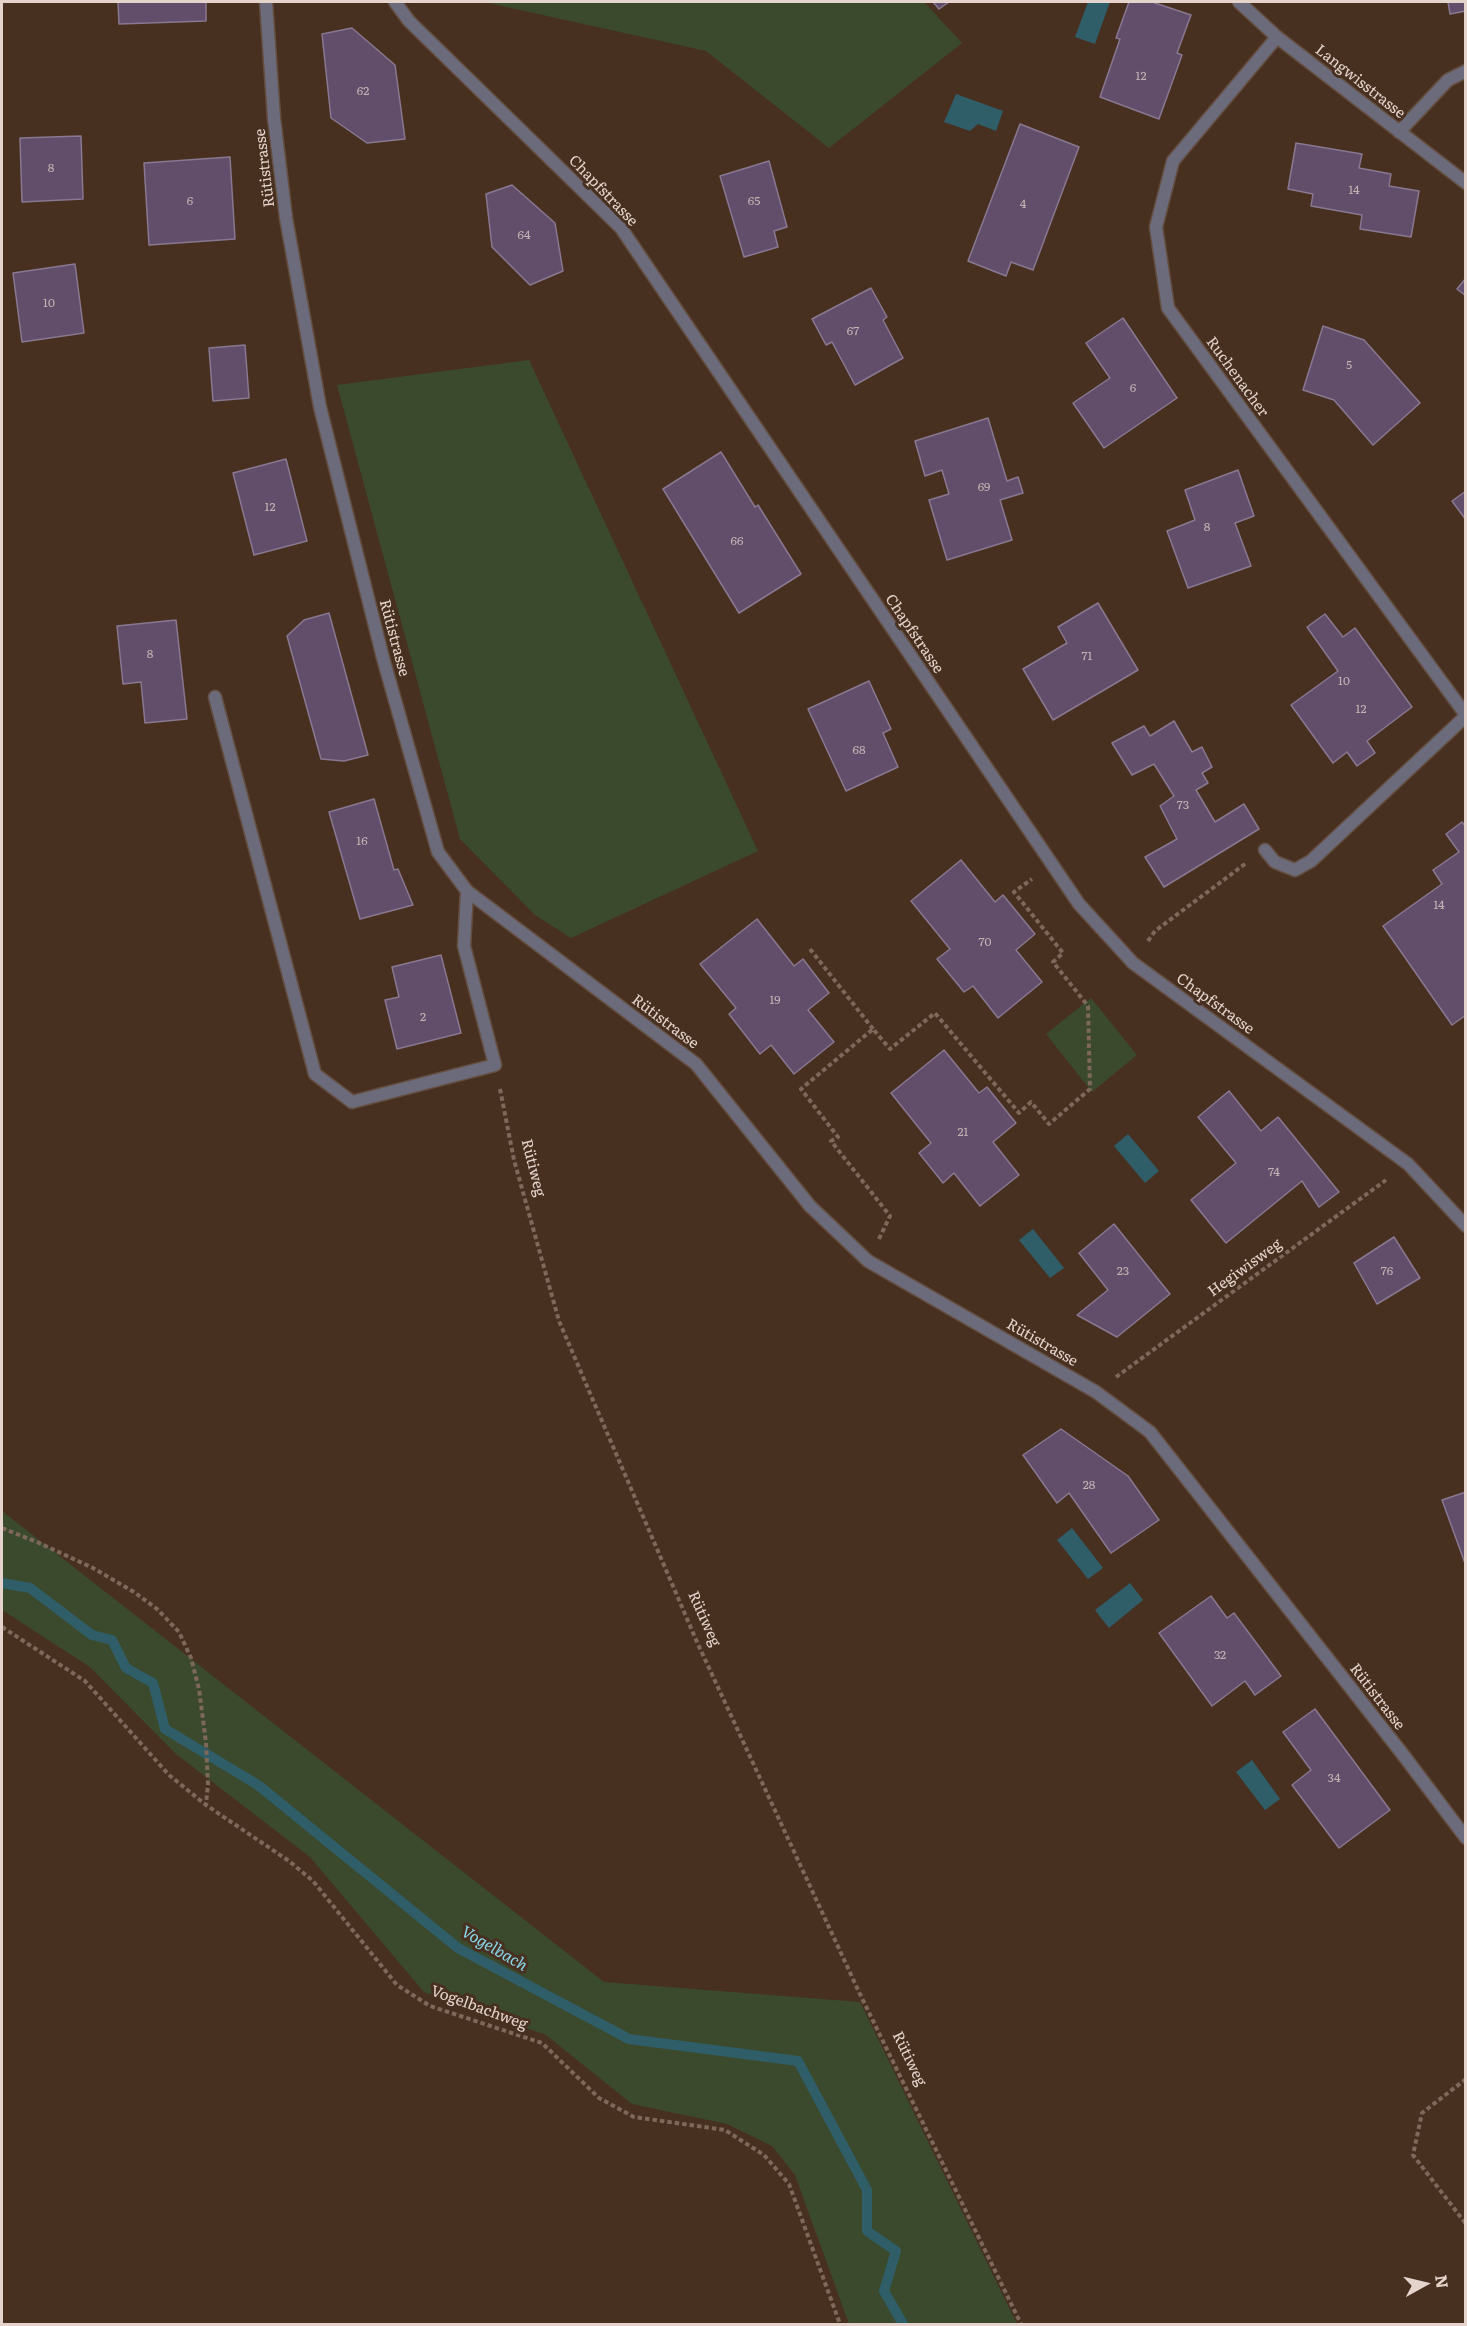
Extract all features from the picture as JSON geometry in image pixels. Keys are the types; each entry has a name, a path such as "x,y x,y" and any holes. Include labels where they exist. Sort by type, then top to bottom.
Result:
{"street":[{"name":"Rütistrasse","path":"267,2 274,118 286,218 320,407 383,658 438,852 467,891 696,1064 810,1206 868,1261 1096,1392 1150,1432 1466,1838"},
{"name":"Chapfstrasse","path":"395,2 409,21 621,228 1079,904 1133,963 1408,1164 1466,1226"},
{"name":"Langwisstrasse","path":"1239,2 1277,37 1466,183"},
{"name":"Ruchenacher","path":"1277,37 1173,161 1156,227 1168,308 1466,716"},
{"path":"1399,132 1448,80 1466,71"},
{"path":"215,697 315,1074 352,1102 495,1065 464,946 467,891"},
{"path":"1265,850 1275,862 1295,870 1311,861 1466,716"}],"path":[{"path":"1133,963 1155,931 1265,850"},
{"path":"810,949 890,1049 935,1013 1019,1113 1031,1102 1049,1124 1090,1089 1088,1006 1053,962 1063,953 1014,892 1052,864"},
{"path":"868,1261 890,1216 831,1141 837,1137 801,1089 873,1029"},
{"name":"Rütiweg","path":"495,1065 514,1160 559,1321 707,1663 860,1992 1021,2325"},
{"name":"Hegiwisweg","path":"1096,1392 1408,1164"},
{"path":"2,1528 93,1568 134,1592 157,1609 179,1632 191,1658 199,1689 206,1743 208,1784 206,1804"},
{"name":"Vogelbachweg","path":"2,1627 85,1682 169,1775 206,1804 289,1861 313,1881 397,1985 430,2006 542,2043 599,2098 634,2117 724,2130 764,2154 789,2184 840,2325"},
{"path":"1466,2079 1422,2113 1413,2155 1466,2224"}],"green space":[{"path":"484,2 924,2 962,43 829,148 706,51"},
{"path":"529,360 758,851 571,938 535,915 460,839 337,385"},
{"path":"1091,998 1137,1055 1092,1092 1046,1034"},
{"path":"2,1511 604,1982 860,2002 1017,2324 849,2324 795,2175 772,2146 727,2124 632,2104 546,2035 424,1992 310,1857 176,1754 90,1667 2,1610"}],"water":[{"path":"1088,2 1110,2 1095,44 1075,37"},
{"path":"956,94 1003,111 996,131 978,124 970,131 944,122"},
{"path":"1128,1134 1159,1171 1145,1183 1114,1146"},
{"path":"1033,1229 1064,1268 1050,1278 1019,1240"},
{"path":"1072,1528 1103,1568 1088,1579 1057,1540"},
{"path":"1130,1583 1143,1600 1109,1628 1095,1610"},
{"path":"1252,1760 1280,1799 1265,1810 1236,1772"}],"building":[{"path":"118,2 206,2 206,21 119,24"},
{"path":"933,2 949,2 939,9"},
{"path":"1129,2 1152,2 1191,15 1177,53 1182,55 1159,119 1100,97 1120,39 1116,38"},
{"path":"1448,2 1466,2 1466,11 1450,14"},
{"path":"352,28 395,65 405,139 367,143 331,118 322,34"},
{"path":"1020,124 1079,147 1033,270 1011,262 1006,276 968,261"},
{"path":"81,136 83,199 22,202 20,138"},
{"path":"1296,143 1362,154 1359,168 1391,174 1389,186 1419,191 1411,237 1360,229 1362,215 1311,206 1313,194 1288,189"},
{"path":"230,157 235,239 149,245 144,163"},
{"path":"769,161 787,227 774,231 778,247 744,257 720,176"},
{"path":"512,185 555,223 563,271 530,285 492,247 486,194"},
{"path":"75,264 84,333 22,342 13,273"},
{"path":"1466,278 1466,296 1457,289"},
{"path":"871,288 887,317 883,320 903,358 855,385 832,342 826,345 812,319"},
{"path":"1123,318 1177,398 1104,448 1073,403 1110,378 1086,343"},
{"path":"1323,326 1364,340 1420,403 1373,445 1334,400 1303,390"},
{"path":"245,345 249,398 213,401 209,348"},
{"path":"988,418 1007,481 1018,477 1023,493 1000,500 1012,540 947,560 929,500 949,494 942,470 925,476 915,441"},
{"path":"721,452 755,507 758,505 801,574 739,613 663,489"},
{"path":"286,459 307,541 254,555 233,473"},
{"path":"1238,470 1254,516 1235,523 1251,566 1188,588 1167,531 1195,520 1185,490"},
{"path":"1466,491 1466,520 1452,501"},
{"path":"1098,603 1138,670 1053,720 1023,669 1067,643 1058,627"},
{"path":"329,613 368,755 344,761 321,759 287,636 304,620"},
{"path":"1325,614 1343,637 1355,628 1412,707 1367,741 1375,753 1357,766 1347,752 1333,763 1291,705 1338,671 1307,627"},
{"path":"176,620 187,719 145,723 141,682 123,684 117,626"},
{"path":"869,681 891,729 883,733 898,767 846,791 808,709"},
{"path":"1174,721 1192,752 1202,747 1212,767 1202,773 1208,783 1196,790 1215,822 1244,804 1259,829 1164,887 1145,857 1177,839 1160,806 1174,796 1154,764 1132,775 1112,743 1144,726 1150,736"},
{"path":"374,799 394,870 398,869 413,905 360,919 329,812"},
{"path":"1462,822 1466,827 1466,1015 1452,1025 1383,926 1442,884 1433,870 1459,852 1446,834"},
{"path":"961,860 995,902 1003,895 1035,934 1016,950 1042,982 998,1018 973,986 964,992 937,959 950,949 911,901"},
{"path":"757,919 794,966 803,959 829,993 808,1010 834,1042 794,1074 771,1045 760,1054 729,1014 736,1008 700,964"},
{"path":"441,955 461,1033 397,1049 385,1000 399,997 392,967"},
{"path":"944,1050 979,1093 987,1087 1016,1123 993,1142 1019,1175 980,1206 954,1173 943,1183 919,1153 931,1143 891,1093"},
{"path":"1229,1091 1261,1131 1278,1117 1339,1192 1319,1207 1302,1181 1226,1243 1191,1200 1236,1163 1198,1117"},
{"path":"1114,1224 1170,1294 1117,1337 1077,1315 1108,1290 1079,1253"},
{"path":"1394,1237 1420,1278 1377,1304 1354,1263"},
{"path":"1061,1429 1128,1476 1159,1520 1111,1553 1069,1493 1057,1503 1023,1455"},
{"path":"1466,1492 1466,1566 1442,1500"},
{"path":"1211,1596 1227,1618 1234,1613 1281,1676 1255,1695 1245,1681 1212,1706 1159,1633"},
{"path":"1315,1709 1390,1810 1339,1848 1292,1785 1311,1770 1283,1732"}],"waterway":[{"name":"Vogelbach","path":"2,1583 30,1588 92,1635 112,1640 126,1668 153,1683 165,1729 258,1785 458,1948 629,2039 798,2061 867,2190 867,2231 896,2251 884,2291 903,2324"}]}
